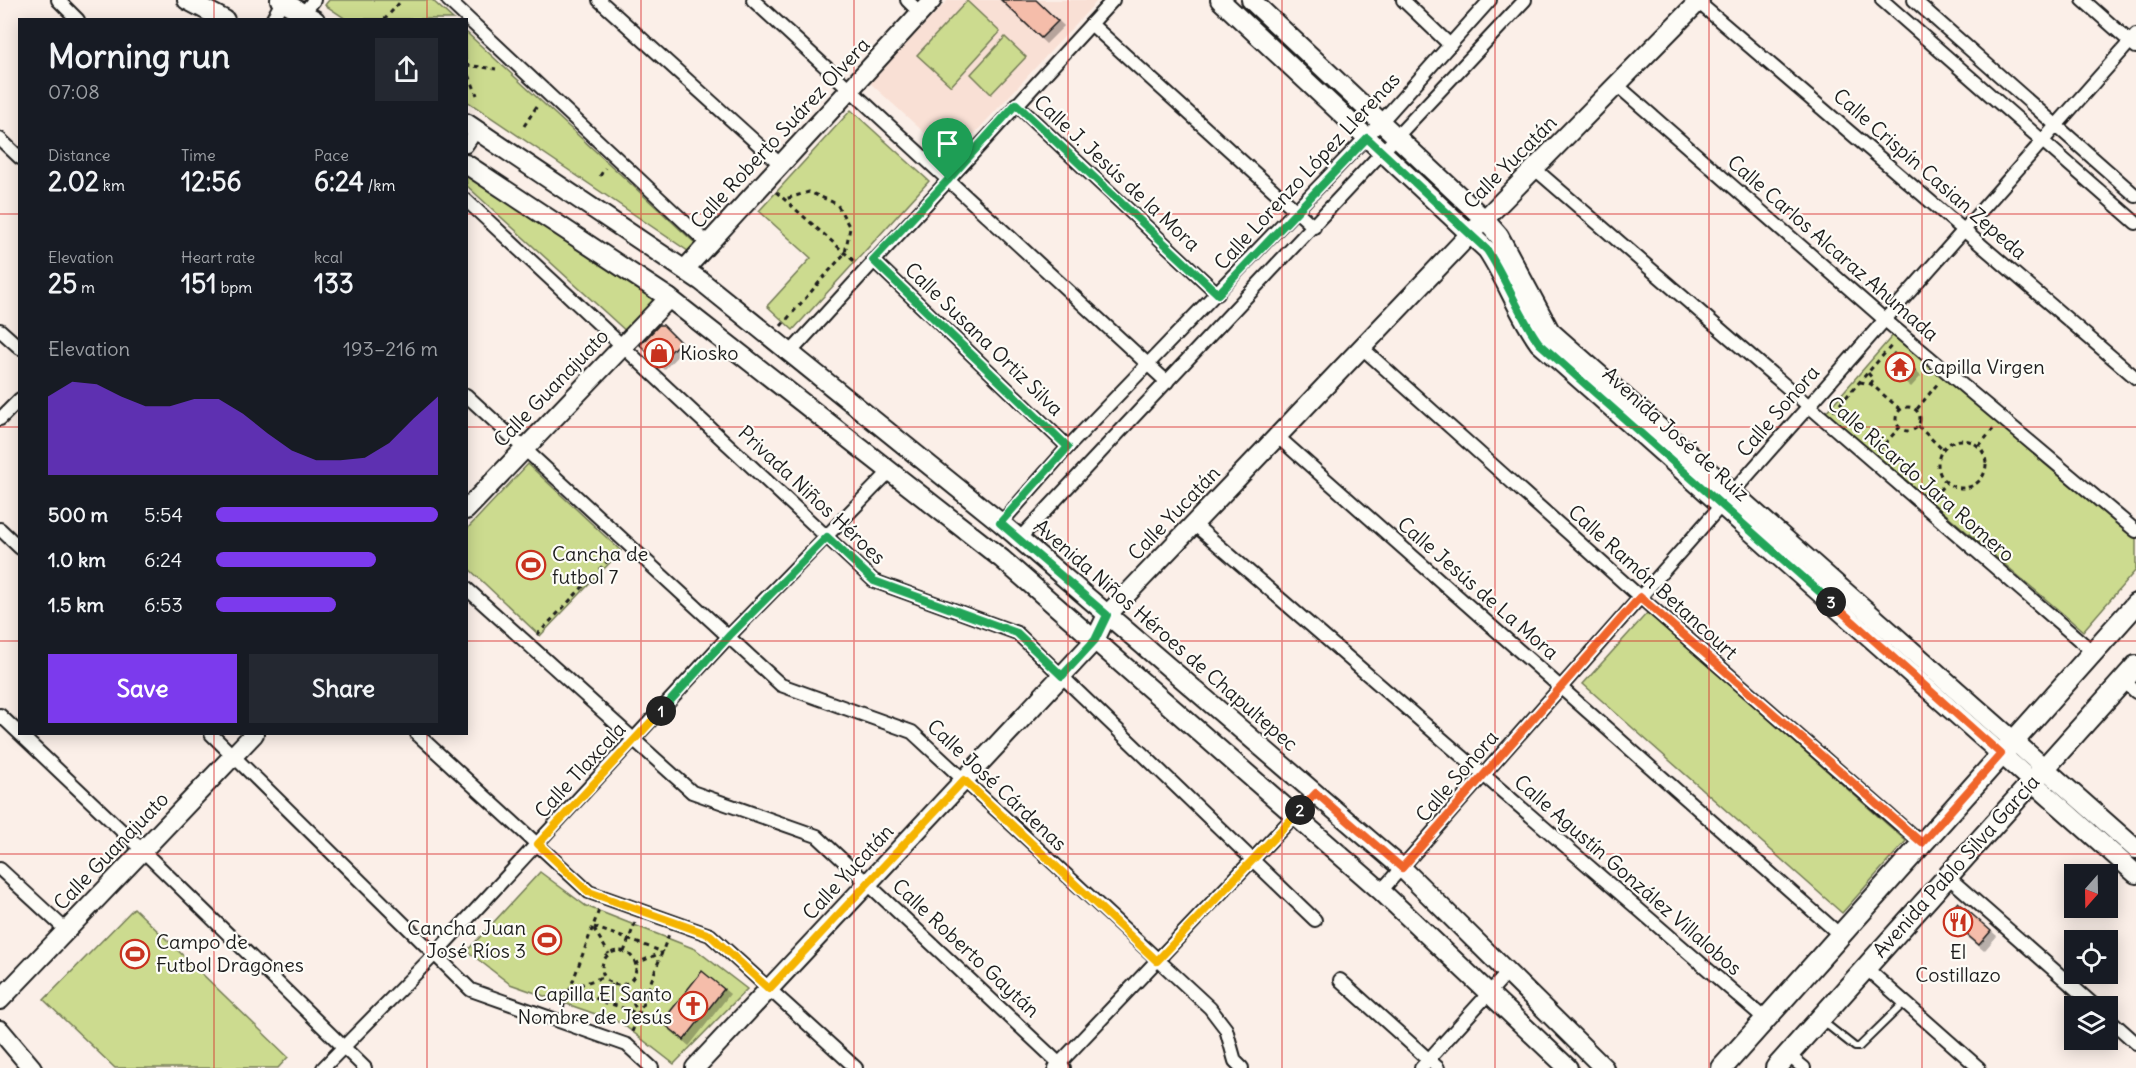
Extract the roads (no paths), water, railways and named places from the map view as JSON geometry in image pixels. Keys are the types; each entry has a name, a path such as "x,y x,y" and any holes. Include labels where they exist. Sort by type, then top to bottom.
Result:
{"main road":[{"name":"Avenida Pablo Silva García","path":"1722,1068 2136,604"},
{"name":"Avenida Pablo Silva García","path":"1782,1061 2038,774 2132,679"}],"street":[{"path":"58,0 76,18"},
{"path":"187,0 221,18"},
{"path":"273,18 282,0 308,13"},
{"path":"448,0 467,18"},
{"path":"599,0 781,165"},
{"path":"753,0 1167,382"},
{"path":"907,0 926,6"},
{"path":"789,354 1113,0"},
{"name":"Avenida José de Ruiz","path":"1220,0 1487,250 1501,271 1524,323 1539,343 1727,499 2038,774 2136,849"},
{"name":"Avenida José de Ruiz","path":"1251,0 1485,220 1499,236 1537,311 1550,331 1727,499"},
{"path":"1403,0 1450,45"},
{"name":"Calle Lorenzo López Llerenas","path":"1000,523 1068,447 1367,138 1490,0"},
{"path":"1020,539 1525,0"},
{"path":"1882,0 2136,223"},
{"path":"1914,0 2136,196"},
{"path":"2083,0 2134,41"},
{"name":"Calle Yucatán","path":"695,1068 1095,640 1107,615 1361,347 1699,1"},
{"name":"Calle Crispín Casian Zepeda","path":"1699,1 2136,378"},
{"name":"Calle Roberto Suárez Olvera","path":"685,269 926,6"},
{"path":"468,19 708,244"},
{"path":"1091,24 1314,227"},
{"name":"Calle Sonora","path":"1381,891 2056,126 2134,41"},
{"name":"Calle Carlos Alcaraz Ahumada","path":"1617,85 1885,320 2136,531"},
{"name":"Calle J. Jesús de la Mora","path":"1016,104 1218,294"},
{"name":"Avenida Niños Héroes de Chapultepec","path":"472,126 685,269 1020,539 1402,868 1604,1068"},
{"path":"0,139 18,156"},
{"path":"468,165 669,298 1002,559 1381,891 1568,1068"},
{"name":"Calle Ricardo Jara Romero","path":"1535,169 2092,652"},
{"name":"Privada Niños Héroes","path":"468,202 624,345 874,581 1017,633 1315,920"},
{"name":"Calle Susana Ortiz Silva","path":"873,260 1068,447"},
{"name":"Calle Guanajuato","path":"468,508 669,298"},
{"path":"0,330 18,346"},
{"name":"Calle Ramón Betancourt","path":"1361,347 1640,597 1922,843"},
{"name":"Calle José Cárdenas","path":"468,397 730,635 781,685 912,732 1210,1008 1226,1029 1235,1061 1242,1068"},
{"path":"0,419 18,401"},
{"name":"Calle Jesús de La Mora","path":"1278,437 1840,935"},
{"name":"Calle Tlaxcala","path":"323,1068 434,955 730,635 890,471"},
{"name":"Calle Agustín González Villalobos","path":"1194,524 1482,777 1765,1019"},
{"path":"0,529 18,546"},
{"name":"Calle Roberto Gaytán","path":"468,590 692,792 817,836 1059,1066"},
{"path":"0,715 18,732"},
{"path":"21,735 365,1068"},
{"path":"212,735 471,990 627,1045 652,1068"},
{"name":"Calle Guanajuato","path":"0,1000 253,735"},
{"path":"418,735 589,892 710,935 856,1068"},
{"name":"Avenida José de Ruiz","path":"2038,774 2136,874"},
{"path":"1059,1066 1316,793"},
{"path":"0,869 66,930"},
{"path":"1947,876 2084,996"},
{"path":"1866,968 1979,1068"},
{"path":"1340,980 1430,1065 1509,972"},
{"path":"2118,1027 2136,1043"},
{"path":"0,1030 32,1068"},
{"path":"1782,1061 1804,1068"}],"lane":[{"path":"1820,1019 1855,1047 1859,1047 1904,1003"}],"place":[{"name":"Kiosko","path":"659,353"},
{"name":"Capilla Virgen","path":"1900,367"},
{"name":"Cancha de futbol 7","path":"531,565"},
{"name":"El Costillazo","path":"1958,922"},
{"name":"Cancha Juan José Ríos 3","path":"547,940"},
{"name":"Campo de Futbol Dragones","path":"135,954"},
{"name":"Capilla El Santo Nombre de Jesús","path":"693,1006"}]}
